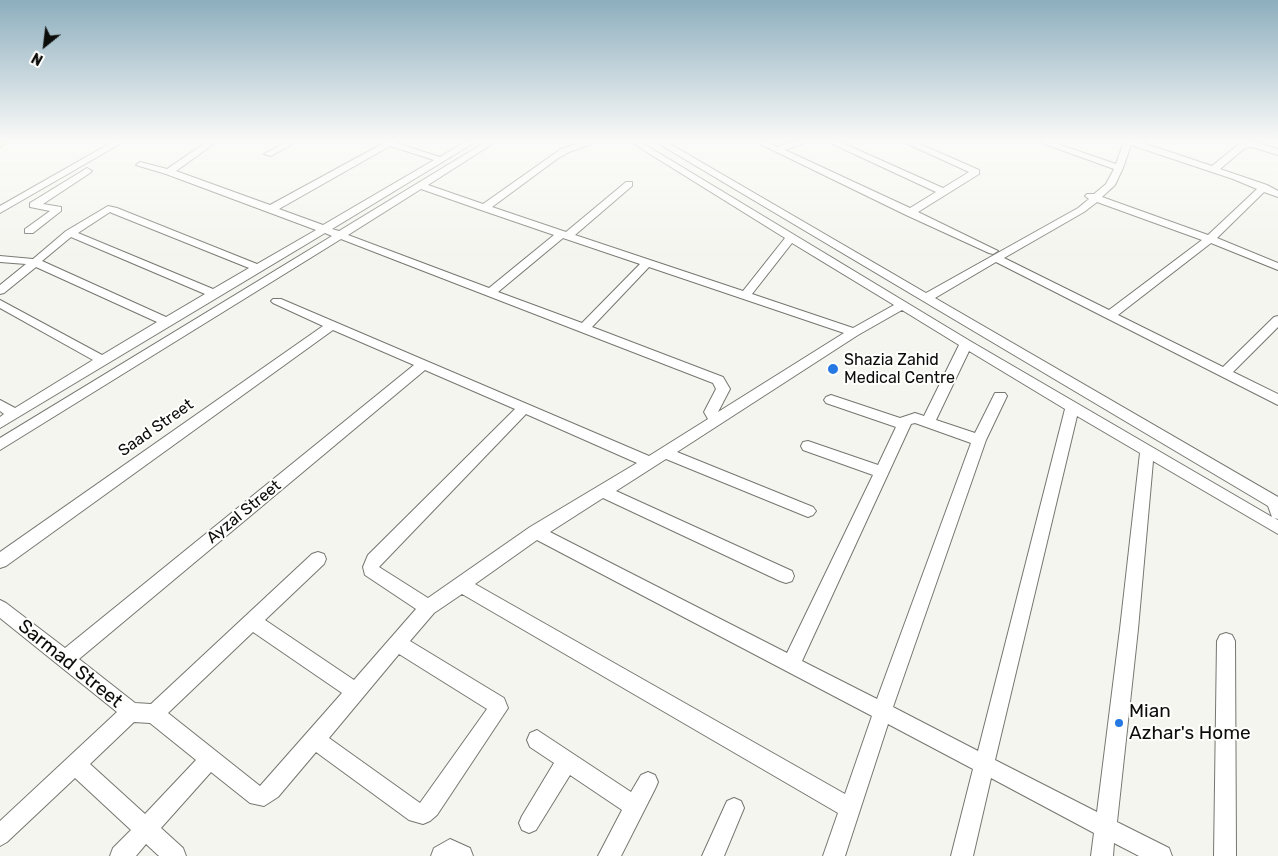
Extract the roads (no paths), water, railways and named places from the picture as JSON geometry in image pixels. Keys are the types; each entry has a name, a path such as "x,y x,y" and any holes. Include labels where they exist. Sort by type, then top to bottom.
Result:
{"street":[{"path":"0,210 52,181"},
{"path":"35,205 71,181"},
{"path":"194,181 342,235 718,380 723,390 711,412 716,420"},
{"path":"271,209 320,181"},
{"path":"0,423 102,360 406,181"},
{"path":"0,445 428,181"},
{"path":"484,208 521,181"},
{"path":"699,181 966,344 1278,528"},
{"path":"726,181 1274,502 1278,513"},
{"path":"841,181 994,255 1109,316 1278,400"},
{"path":"919,181 944,192"},
{"path":"909,213 962,181"},
{"path":"921,295 1081,210 1092,196 1110,185 1111,181"},
{"path":"1247,181 1278,194"},
{"path":"490,293 629,184"},
{"path":"420,186 746,294 854,332"},
{"path":"1109,316 1210,239 1264,187"},
{"path":"1092,196 1210,239 1278,267"},
{"path":"15,202 57,208 58,211 29,231"},
{"path":"0,292 70,233 101,212 114,210 258,268"},
{"path":"70,233 215,294"},
{"path":"746,294 786,242 793,238"},
{"path":"825,258 844,251"},
{"path":"0,259 35,262 167,322"},
{"path":"584,328 648,262"},
{"path":"858,278 876,269"},
{"path":"277,301 649,462"},
{"path":"0,303 102,360"},
{"path":"318,559 154,714 257,796 264,796 271,790 428,608 536,532 665,453 854,332 902,305"},
{"path":"1224,373 1278,320"},
{"name":"Saad Street","path":"0,560 332,325"},
{"path":"954,336 971,326"},
{"path":"928,422 966,344"},
{"name":"Ayzal Street","path":"65,659 424,364"},
{"path":"834,856 882,712 979,440 1000,396"},
{"path":"831,400 903,424"},
{"path":"0,405 15,414"},
{"path":"962,856 1072,407"},
{"path":"428,608 371,570 374,560 524,408"},
{"path":"791,666 903,424 910,418 928,422 979,440"},
{"path":"808,446 882,472"},
{"path":"1102,856 1129,629 1147,452"},
{"path":"665,453 808,511"},
{"path":"602,491 786,576"},
{"path":"536,532 791,666 1161,856"},
{"path":"460,584 850,808"},
{"name":"Sarmad Street","path":"0,608 131,712 154,714"},
{"path":"252,621 355,692"},
{"path":"1225,856 1226,641"},
{"path":"314,739 416,813 423,814 435,800 499,708 397,643"},
{"path":"0,835 131,712"},
{"path":"537,740 635,807"},
{"path":"121,856 210,759"},
{"path":"529,824 567,761"},
{"path":"75,764 175,856"},
{"path":"609,856 648,782"},
{"path":"713,856 734,808"},
{"path":"442,856 450,850 462,856"}],"place":[{"name":"Shazia Zahid Medical Centre","path":"833,369"},
{"name":"Mian Azhar's Home","path":"1119,723"}]}
